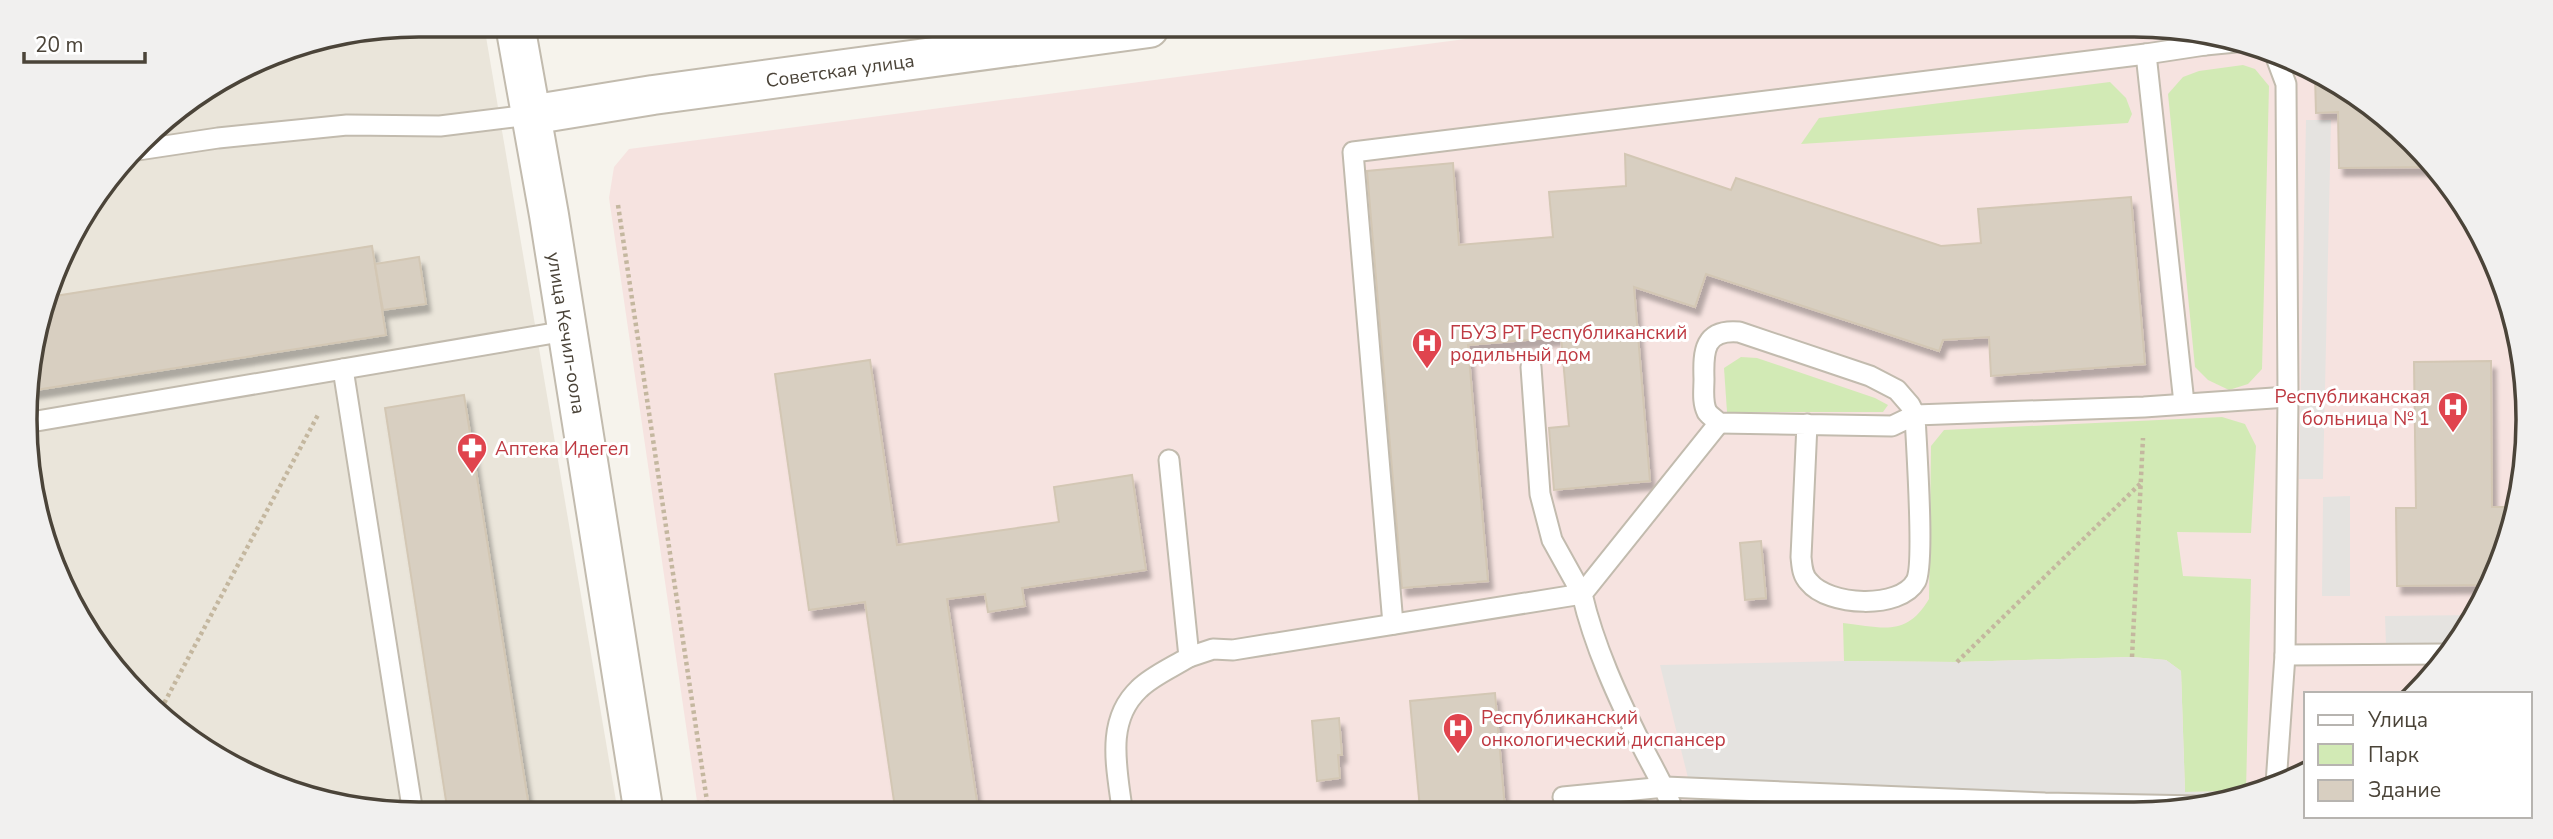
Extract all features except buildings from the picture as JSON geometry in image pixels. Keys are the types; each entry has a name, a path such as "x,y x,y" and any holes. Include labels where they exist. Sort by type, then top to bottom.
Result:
{"street":[{"name":"улица Кечил-оола","path":"517,37 549,215 642,802"},
{"name":"Советская улица","path":"530,115 653,95 1082,37"}],"lane":[{"path":"1393,624 1353,152 2146,54 2194,42"},
{"path":"2146,54 2184,403"},
{"path":"2277,774 2285,655 2288,397 2286,84 2279,66"},
{"path":"151,147 347,125 440,126 530,115"},
{"path":"37,421 566,331"},
{"path":"1807,424 1801,557 1803,571 1809,583 1833,597 1878,601 1908,591 1917,580 1920,556 1915,415 1898,390 1870,376 1739,332 1725,331 1714,335 1703,360 1704,402 1708,414 1719,422 1807,424 1892,426 1915,415 2021,413 2288,397"},
{"path":"1531,367 1540,494 1552,540 1582,594 1612,682 1670,802"},
{"path":"343,369 411,802"},
{"path":"1121,802 1114,745 1122,712 1139,689 1189,656 1213,649 1233,650 1582,594 1719,422"},
{"path":"1169,460 1189,656"},
{"path":"2285,655 2436,654"},
{"path":"1563,797 1665,787 1950,802"}],"path":[{"path":"618,205 707,802"},
{"path":"164,704 343,369"},
{"path":"2132,657 2143,433"},
{"path":"1957,662 2141,484"}],"shaded area":[{"path":"486,37 616,802 420,802 370,799 296,782 250,763 186,723 149,690 116,653 76,589 57,543 44,494 38,445 38,394 44,345 57,296 76,250 101,207 149,149 207,101 250,76 296,57 370,40"},
{"path":"1481,37 2134,37 2208,44 2280,66 2346,101 2404,149 2452,207 2487,273 2509,345 2516,420 2509,494 2496,543 2477,589 2437,653 2404,690 2304,692 2304,762 2257,782 2208,795 2134,802 697,802 609,198 614,167 629,149"},
{"path":"2306,120 2331,120 2323,479 2299,479"},
{"path":"2350,496 2350,596 2322,596 2323,497"},
{"path":"2462,615 2443,644 2386,645 2385,616"},
{"path":"2132,657 2166,660 2181,671 2185,792 2223,791 2183,799 2134,802 1694,802 1660,665 1844,661 1957,662"}],"green space":[{"path":"2243,65 2255,69 2269,86 2262,369 2248,384 2229,390 2208,380 2195,367 2168,94 2183,77 2199,71"},
{"path":"2110,82 2126,98 2132,114 2128,123 1801,144 1819,118"},
{"path":"1741,357 1757,358 1875,398 1888,405 1883,412 1727,412 1724,368"},
{"path":"2222,417 2245,424 2256,446 2251,533 2177,532 2183,576 2251,579 2246,785 2223,791 2185,792 2181,671 2166,660 2132,657 1957,662 1844,661 1843,623 1881,627 1902,625 1911,620 1929,599 1931,446 1944,430"}],"place":[{"name":"ГБУЗ РТ Республиканский родильный дом","path":"1427,370"},
{"name":"Республиканская больница № 1","path":"2453,434"},
{"name":"Аптека Идегел","path":"472,475"},
{"name":"Республиканский онкологический диспансер","path":"1458,755"}]}
